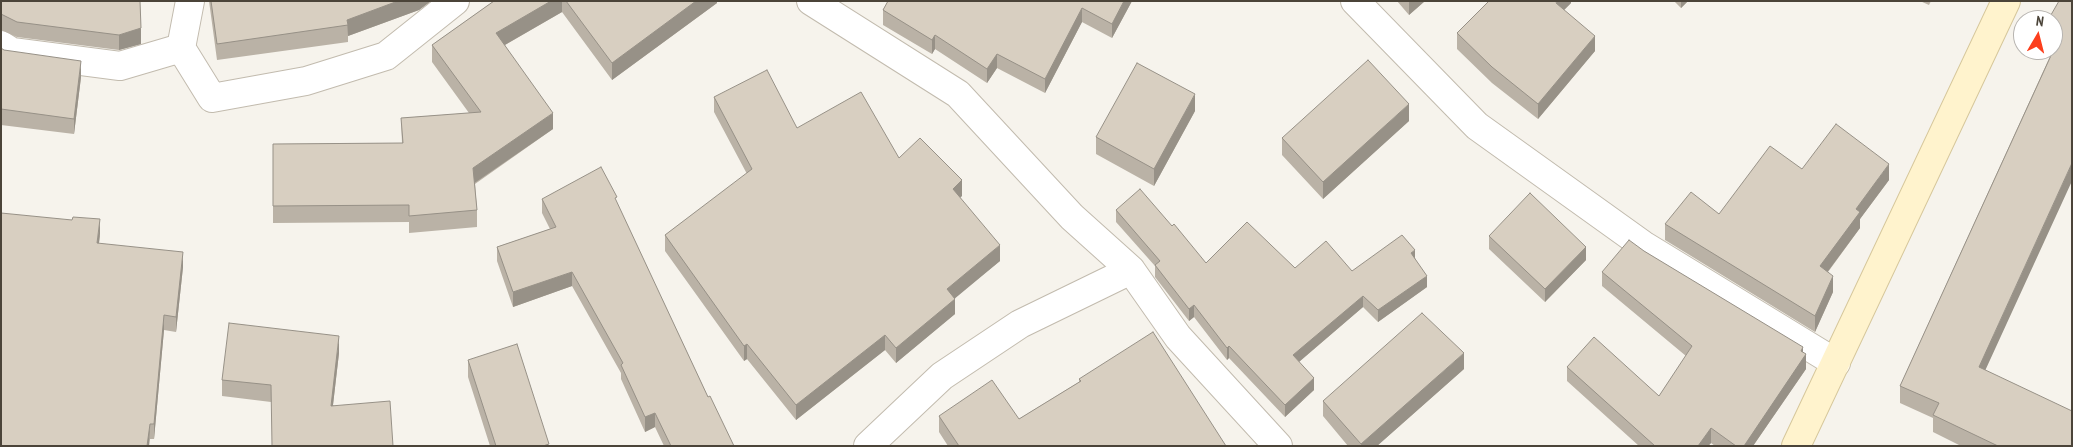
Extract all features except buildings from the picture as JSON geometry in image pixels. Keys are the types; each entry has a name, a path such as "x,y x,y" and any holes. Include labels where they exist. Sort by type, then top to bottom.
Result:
{"street":[{"path":"190,1 181,48 212,98 306,80 386,56 455,1"},
{"path":"811,1 958,94 1072,217 1131,270 1178,337 1278,446"},
{"path":"1355,1 1477,126 1643,245 1836,363"},
{"path":"1796,446 2006,1"},
{"path":"1,45 12,52 120,66 181,48"},
{"path":"868,446 942,376 1020,324 1131,270"}]}
